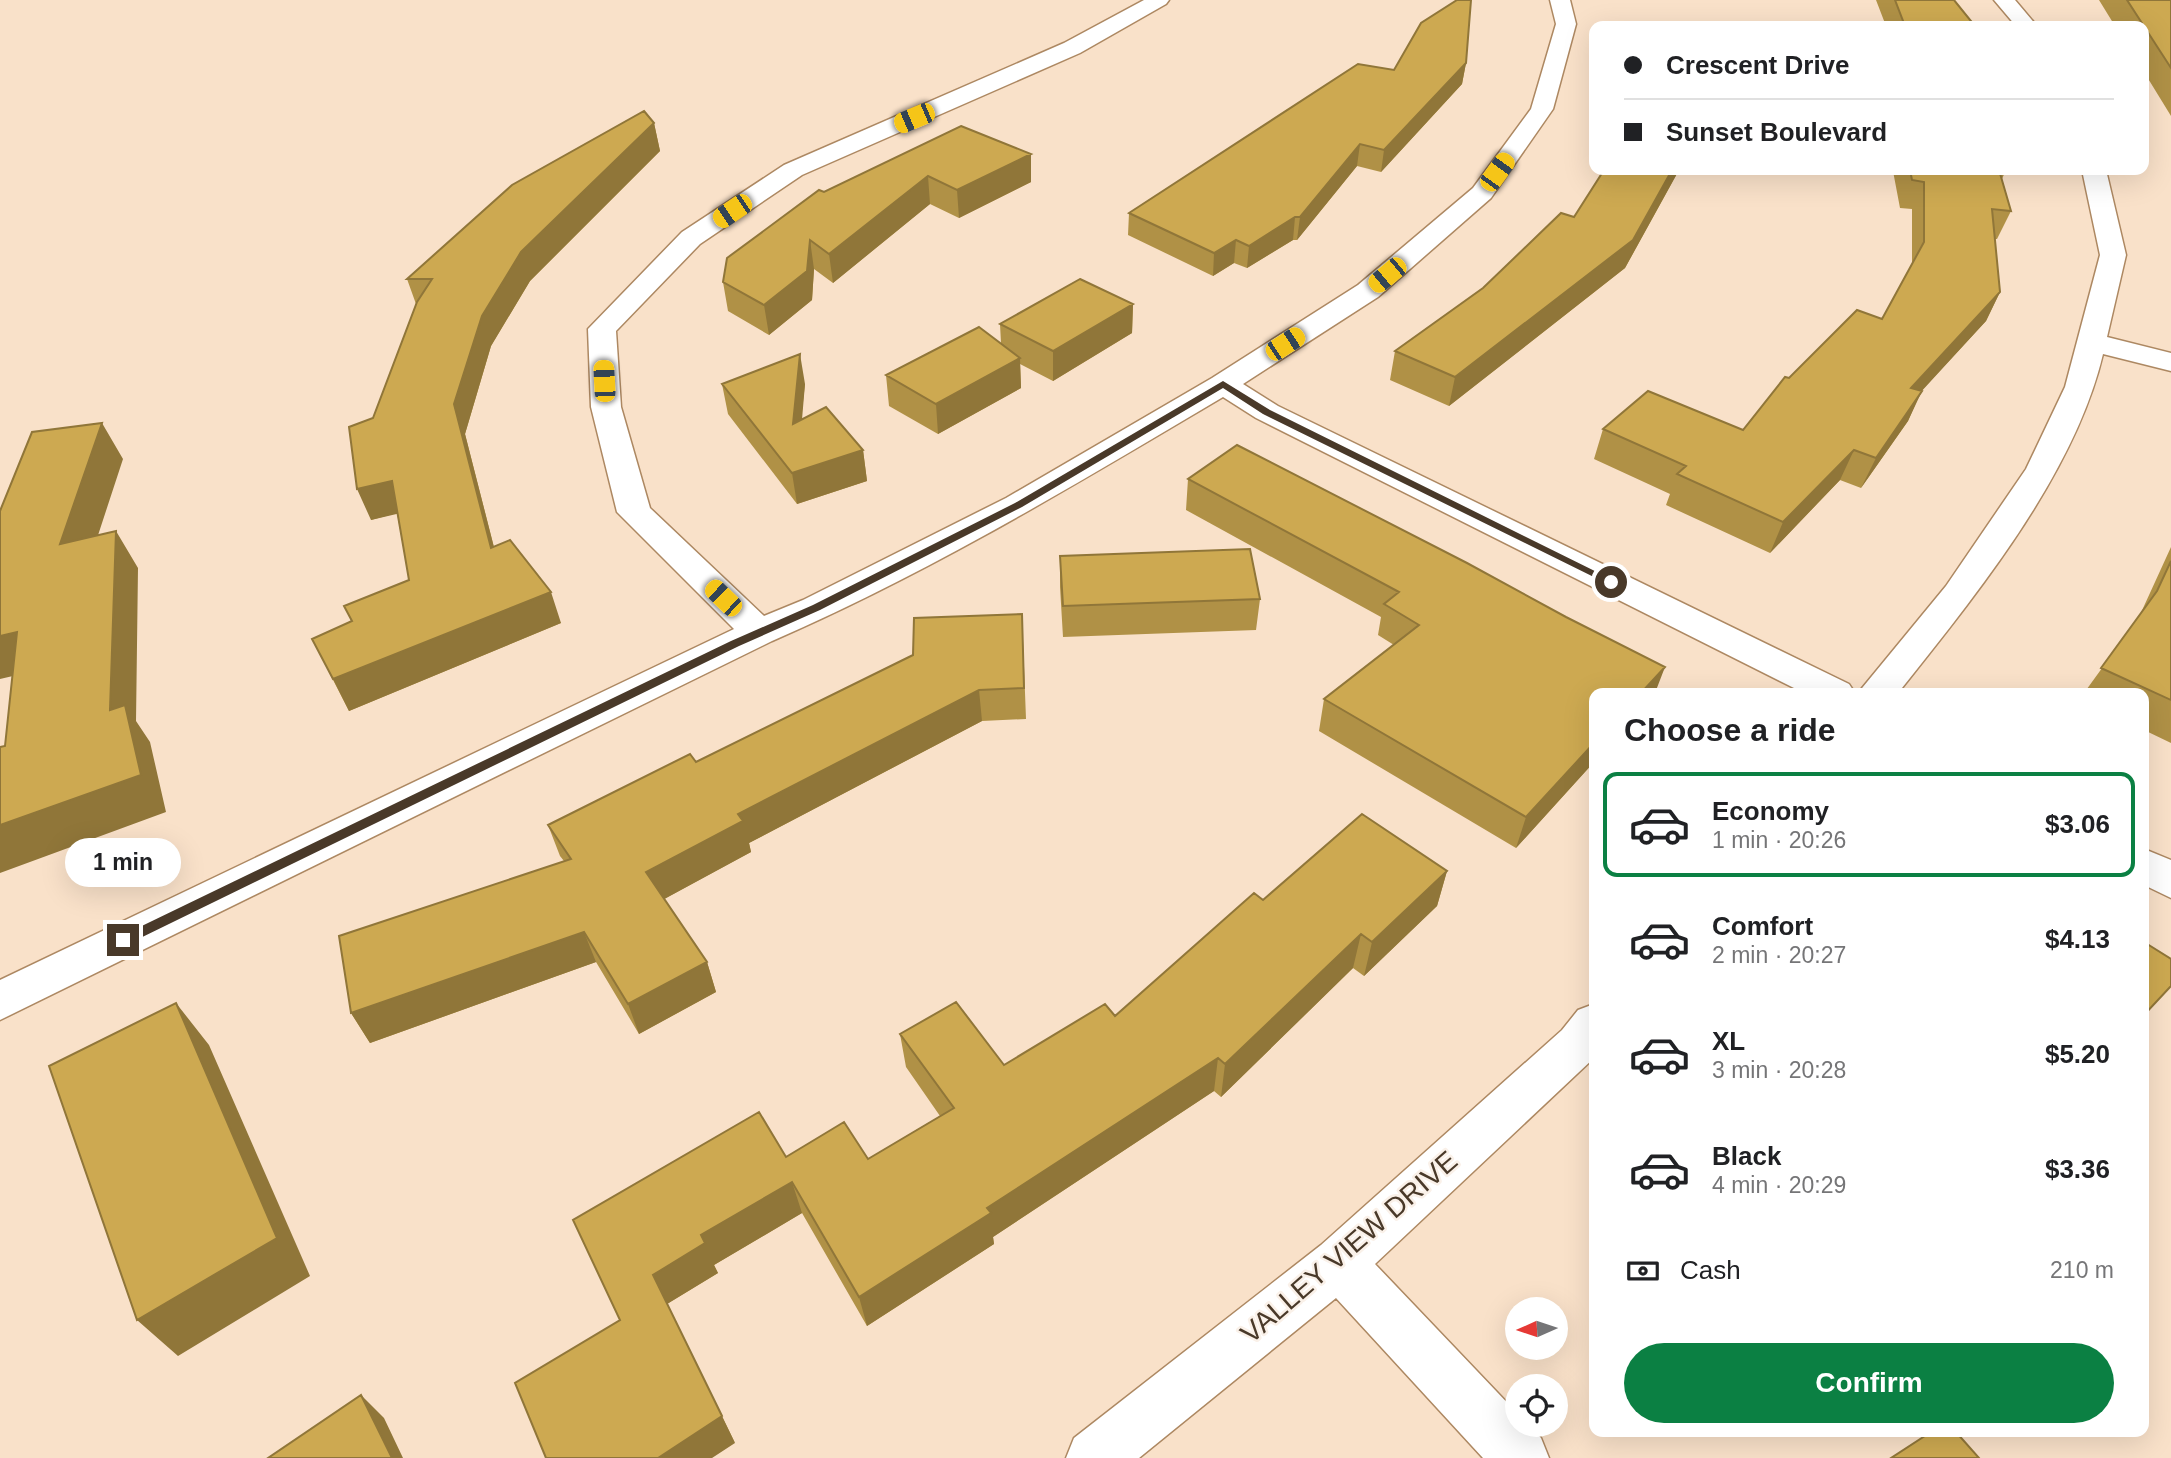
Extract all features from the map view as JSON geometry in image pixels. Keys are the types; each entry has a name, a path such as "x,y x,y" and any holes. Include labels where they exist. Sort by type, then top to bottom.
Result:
{"street":[{"path":"759,632 634,512 606,407 602,328 691,238 793,170 1072,47 1159,0"},
{"path":"0,1001 759,632 816,608 1018,505 1223,384 1367,291 1482,193 1542,109 1566,24 1560,0"},
{"path":"2004,0 2023,21"},
{"path":"1881,688 1958,594 2042,469 2080,387 2113,255 2095,175"},
{"path":"2090,342 2171,362"},
{"path":"1223,384 1266,412 1826,688"},
{"path":"2149,868 2171,881"},
{"name":"VALLEY VIEW DRIVE","path":"1094,1458 1339,1263 1578,1044 1589,1030"},
{"path":"1339,1263 1521,1458"}],"building":[{"path":"1457,0 1471,0 1466,63 1384,150 1360,144 1300,217 1295,217 1249,246 1236,240 1214,253 1129,213 1358,64 1394,70 1421,23"},
{"path":"1895,0 1954,0 1971,21 1903,21"},
{"path":"2127,0 2171,0 2171,68 2149,34 2149,21 2141,21"},
{"path":"644,111 654,123 521,252 482,316 454,404 491,548 510,540 551,592 333,679 312,639 352,621 344,606 409,580 392,481 357,489 349,427 373,418 417,302 432,279 407,279 512,185"},
{"path":"961,126 1031,154 957,190 928,176 829,254 810,240 807,271 764,305 723,282 727,258 819,190 824,192"},
{"path":"1601,175 1669,175 1633,240 1455,377 1395,351 1483,288 1561,213 1574,217"},
{"path":"1911,175 2000,175 2011,211 1992,209 2000,292 1911,388 1922,391 1876,458 1854,450 1783,522 1677,474 1686,466 1603,429 1648,391 1743,430 1785,377 1789,378 1857,310 1882,319 1924,242 1924,182 1912,180"},
{"path":"1080,279 1133,304 1053,351 1000,324"},
{"path":"979,327 1020,358 936,404 886,375"},
{"path":"800,354 793,424 826,407 863,450 792,473 722,384"},
{"path":"102,423 60,544 116,531 110,710 125,705 141,775 0,825 0,747 5,746 17,632 0,636 0,511 32,432"},
{"path":"1237,445 1665,667 1646,688 1589,688 1589,748 1526,817 1324,699 1419,625 1384,604 1399,592 1188,479"},
{"path":"1250,549 1260,599 1063,606 1060,556"},
{"path":"2171,561 2171,700 2101,668 2157,591"},
{"path":"1022,614 1024,688 979,690 738,814 743,821 646,872 707,962 628,1004 584,932 351,1013 339,936 571,859 548,825 690,754 696,762 913,655 914,618"},
{"path":"1362,814 1447,871 1372,942 1361,934 1225,1064 1218,1058 987,1208 991,1213 859,1297 792,1182 701,1235 705,1243 653,1275 722,1416 658,1458 546,1458 515,1383 620,1320 573,1220 759,1112 786,1157 844,1122 868,1159 954,1108 900,1034 956,1002 1004,1065 1105,1004 1115,1016 1254,893 1263,900"},
{"path":"2149,945 2171,959 2171,986 2149,1010"},
{"path":"176,1003 277,1238 137,1320 49,1066"},
{"path":"361,1395 392,1458 268,1458"},
{"path":"1923,1437 1960,1437 1979,1458 1891,1458"}],"route":[{"path":"123,940 735,643 816,608 1018,505 1223,384 1266,412 1611,582"}]}
